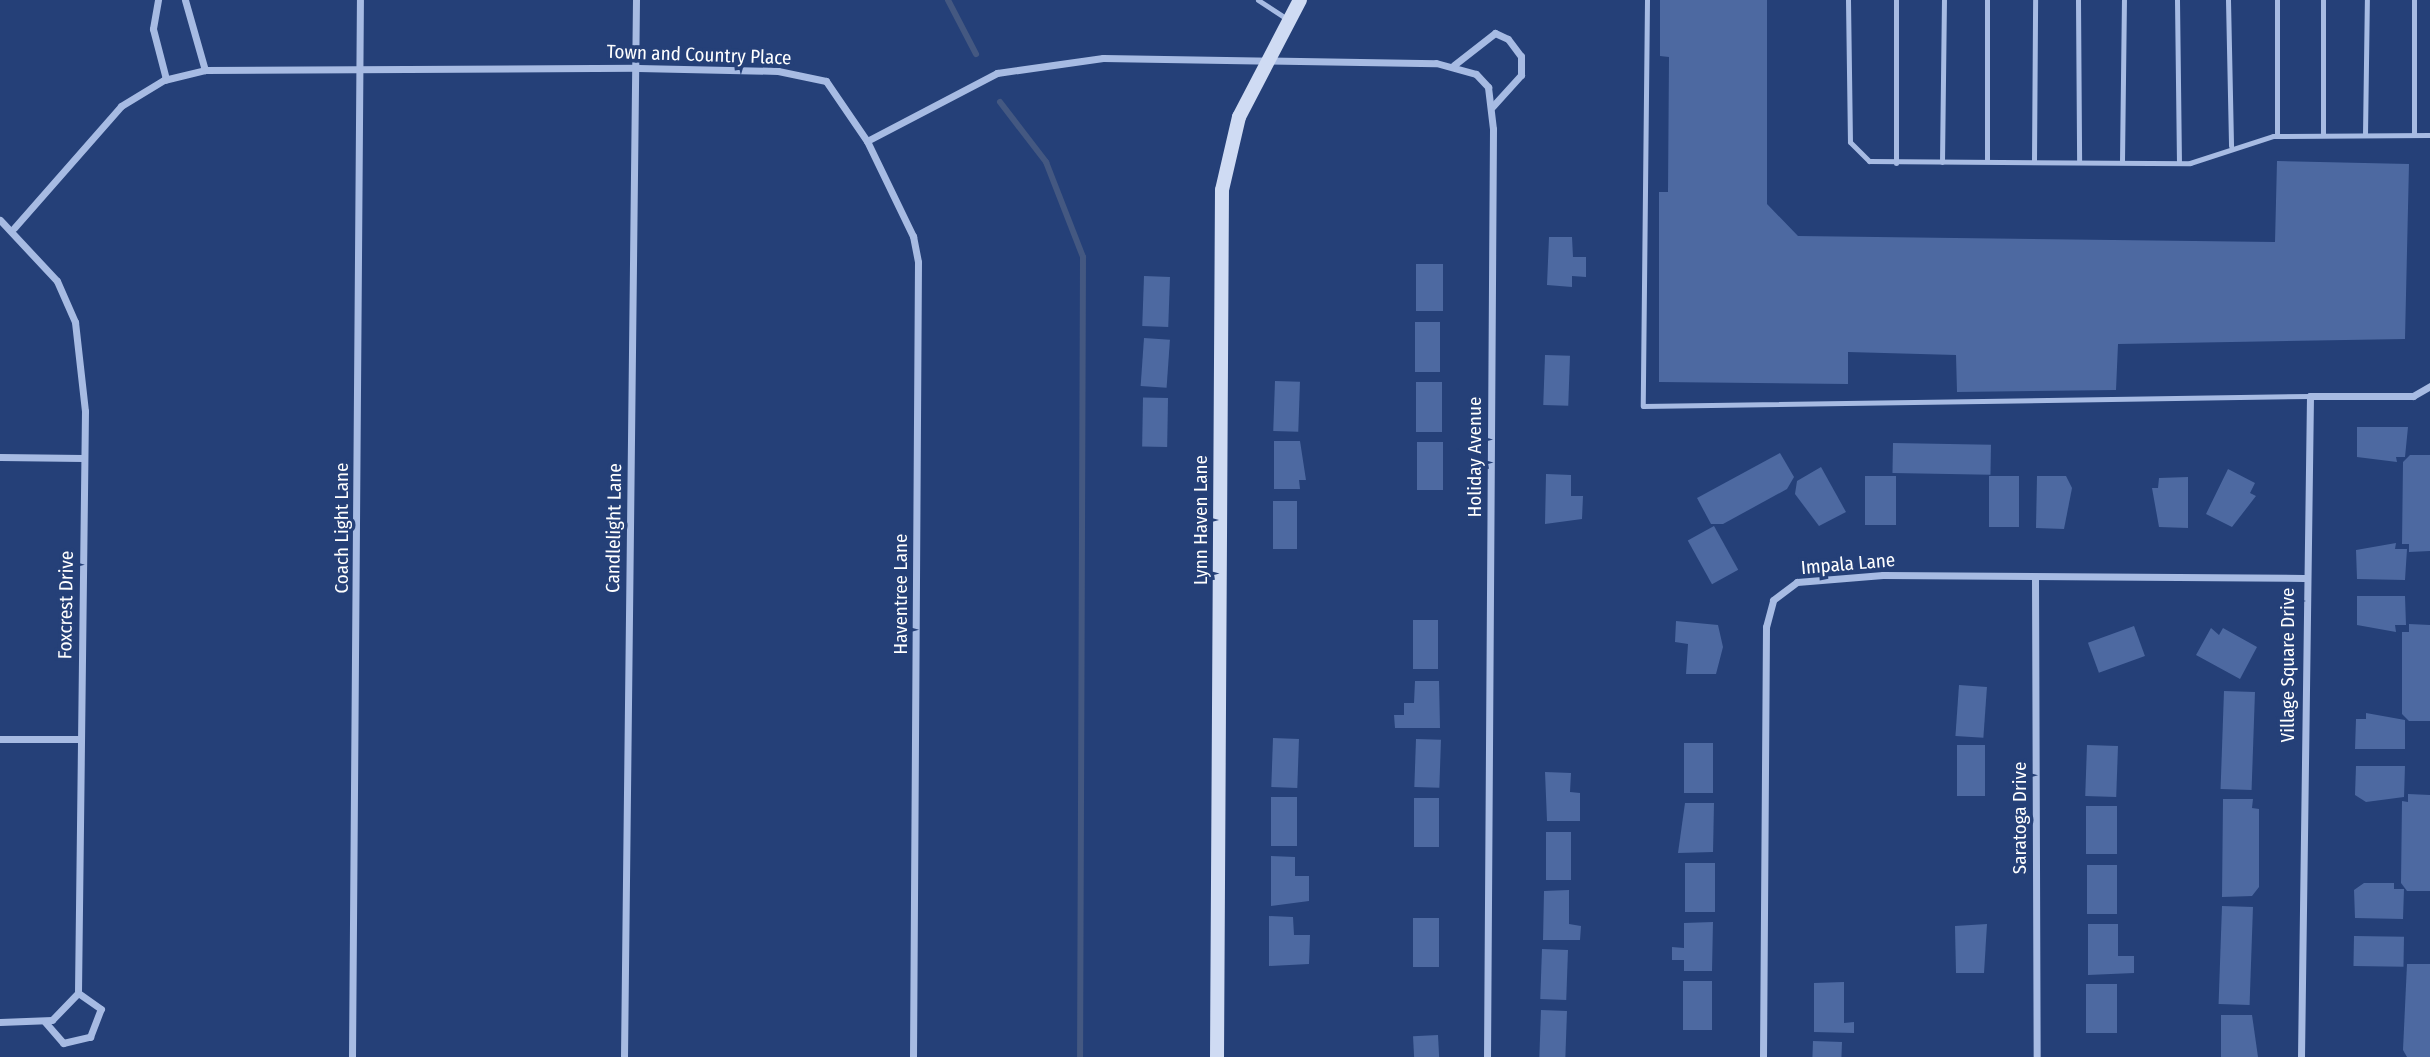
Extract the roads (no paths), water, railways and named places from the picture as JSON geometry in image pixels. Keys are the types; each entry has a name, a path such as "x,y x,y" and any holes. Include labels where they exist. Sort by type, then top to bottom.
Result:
{"street":[{"path":"158,0 153,29 166,79"},
{"path":"185,0 205,70"},
{"name":"Coach Light Lane","path":"352,1057 360,0"},
{"name":"Candlelight Lane","path":"624,1057 638,68 636,0"},
{"name":"Lynn Haven Lane","path":"1217,1057 1222,190 1239,117 1300,0"},
{"path":"867,141 997,73 1038,65 1103,58 1454,65 1495,33 1508,39 1521,56 1521,75 1492,107"},
{"name":"Holiday Avenue","path":"1454,65 1476,74 1492,107 1487,1057"},
{"name":"Town and Country Place","path":"14,228 121,106 166,79 205,70 360,72 638,68 778,71 826,81 867,141"},
{"name":"Haventree Lane","path":"867,141 913,236 918,262 913,1057"},
{"name":"Foxcrest Drive","path":"0,220 14,228 57,281 75,321 83,367 78,993"},
{"path":"2310,396 2413,396 2430,386"},
{"name":"Village Square Drive","path":"2301,1057 2304,578 2310,396"},
{"path":"0,457 83,458"},
{"name":"Impala Lane","path":"1763,1057 1766,627 1773,600 1797,582 1836,577 2304,578"},
{"name":"Saratoga Drive","path":"2035,578 2037,1057"},
{"path":"0,739 80,739"},
{"path":"0,1022 45,1022 63,1012 78,993 101,1010 90,1037 62,1043 45,1022"}],"lane":[{"path":"1258,0 1289,21"},
{"path":"1647,0 1643,406 2310,396"},
{"path":"1848,0 1850,142 1865,159 1896,163 2034,160 2179,162 2231,146 2277,136 2430,135"},
{"path":"1896,0 1896,163"},
{"path":"1942,162 1944,0"},
{"path":"1987,0 1987,161"},
{"path":"2034,160 2035,0"},
{"path":"2078,0 2079,161"},
{"path":"2122,162 2124,0"},
{"path":"2177,0 2179,162"},
{"path":"2228,0 2231,146"},
{"path":"2277,0 2277,136"},
{"path":"2323,0 2323,135"},
{"path":"2365,135 2367,0"},
{"path":"2414,0 2414,135"}],"waterway":[{"path":"948,0 976,54"},
{"path":"1000,102 1046,162 1083,257 1080,1057"}]}
